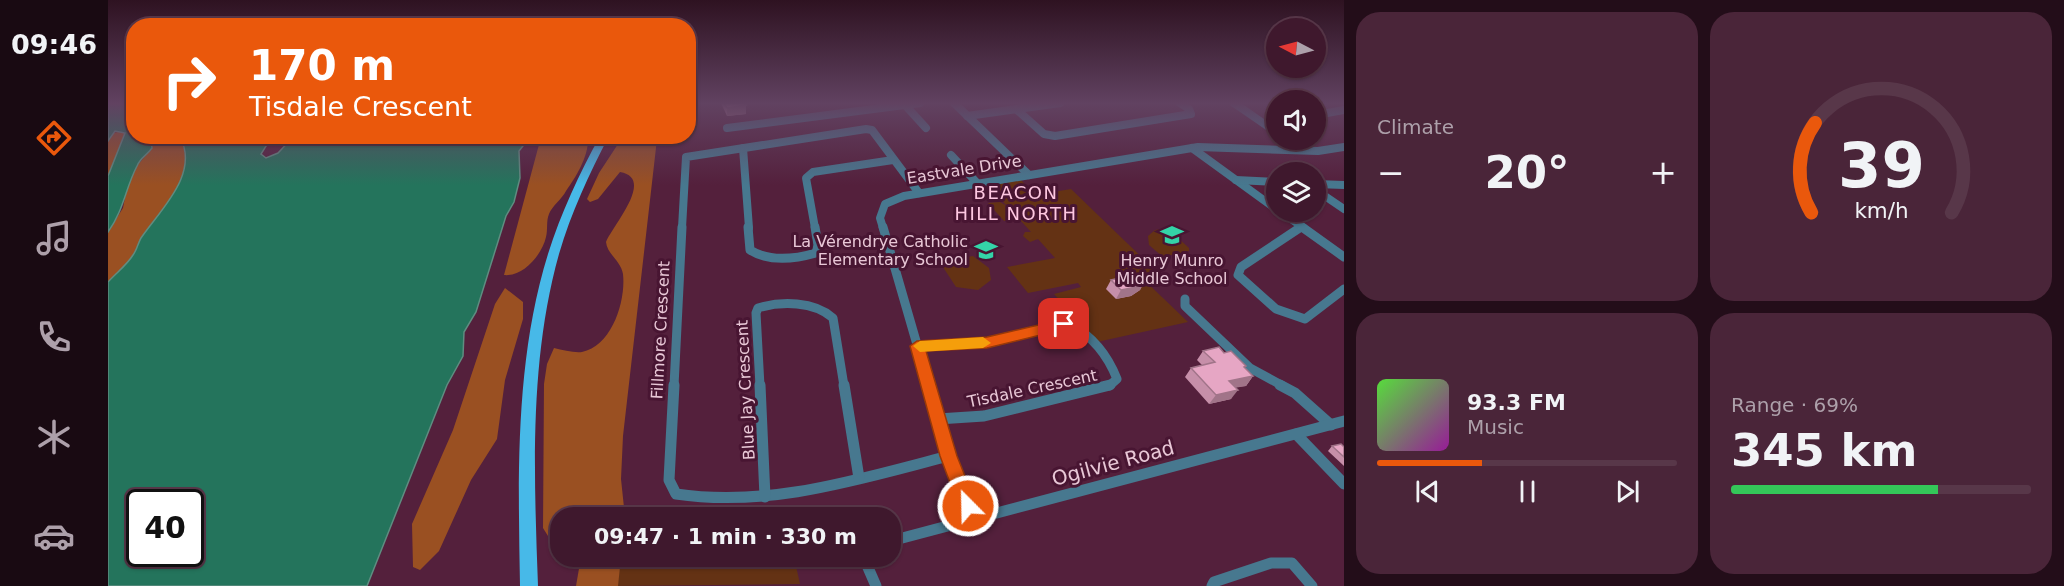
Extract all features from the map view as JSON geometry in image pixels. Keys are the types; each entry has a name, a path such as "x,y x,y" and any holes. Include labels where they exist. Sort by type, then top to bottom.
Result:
{"main road":[{"path":"529,586 531,368 549,270 584,174 601,144"}],"street":[{"name":"Fillmore Crescent","path":"857,130 686,157 669,480 676,494 694,499 791,495 949,456"},
{"name":"Fillmore Crescent","path":"872,130 872,134 919,193"},
{"path":"983,130 1029,176"},
{"path":"1040,130 1044,134 1055,136 1090,130"},
{"name":"Eastvale Drive","path":"1326,148 1344,147"},
{"path":"743,148 750,250 755,255 766,256 805,257 816,254 818,245 806,178 813,172 893,160"},
{"path":"1192,148 1266,202"},
{"name":"Eastvale Drive","path":"974,520 949,456 880,218 882,210 889,201 919,193 1192,148 1266,149"},
{"path":"951,155 978,184"},
{"path":"1236,180 1266,182"},
{"path":"1326,184 1344,185"},
{"path":"1326,197 1344,209"},
{"path":"1295,222 1344,257"},
{"path":"1301,226 1241,267 1238,274 1274,308 1290,317 1305,318 1344,289"},
{"path":"1185,299 1185,306 1250,368 1295,393 1331,425"},
{"name":"Blue Jay Crescent","path":"765,497 756,313 758,308 765,306 812,306 825,309 832,318 859,478"},
{"name":"Tisdale Crescent","path":"917,346 987,342 1070,324 1081,331 1113,367 1117,380 1108,387 984,416 938,419"},
{"name":"Ogilvie Road","path":"901,538 1344,421"},
{"path":"1296,434 1344,484"},
{"path":"1212,586 1214,582 1271,562 1292,563 1312,586"},
{"path":"868,567 876,586"}],"shaded area":[{"path":"108,130 126,130 126,144 152,144 152,148 138,163 118,216 108,232 108,176 125,133 115,131 108,141"},
{"path":"123,131 125,134 108,176 108,141 113,133"},
{"path":"152,144 182,144 185,165 181,178 167,203 141,238 131,259 108,282 108,232 123,208 127,187 136,167 152,148"},
{"path":"182,144 267,144 261,154 266,158 278,153 286,144 524,144 519,151 520,178 514,202 506,216 476,312 464,332 463,356 447,385 367,586 108,586 108,282 131,259 141,238 175,191 185,164"},
{"path":"539,144 587,144 581,167 574,180 549,214 546,237 540,251 525,269 511,275 504,275"},
{"path":"618,144 656,144 623,436 621,479 624,507 550,507 550,536 548,536 543,528 544,384 547,364 554,348 582,352 592,348 609,332 615,321 622,297 623,274 606,242 629,203 634,183 630,176 620,172 598,199 590,202 587,199 599,173"},
{"path":"1021,180 1035,195 1071,189 1155,270 1139,275 1188,322 1097,342 1054,294 1081,287 1078,283 1028,293 1007,267 1055,258 1038,239 1030,242 1023,236 1025,232 1031,232 1012,211 1015,219 1004,221 988,203 1000,202 1007,206 988,186"},
{"path":"1167,228 1189,248 1189,251 1163,257 1149,245 1148,236 1155,230"},
{"path":"973,256 989,268 991,280 978,290 956,287 941,264 943,261"},
{"path":"505,288 523,302 523,319 505,380 497,439 471,480 439,551 420,570 413,567 412,524 453,430 495,304"},
{"path":"579,567 620,567 618,586 576,586"},
{"path":"614,567 796,567 800,584 612,586"}],"building":[{"path":"1138,274 1145,280 1136,287 1121,290 1111,280"},
{"path":"1219,347 1224,353 1231,351 1253,376 1229,381 1238,390 1216,395 1191,368 1215,362 1203,351"},
{"path":"1341,444 1344,447 1344,457 1332,446"}],"slow traffic":[{"path":"920,346 963,346 983,343"}],"place":[{"name":"Henry Munro Middle School","path":"1172,235"},
{"name":"La Vérendrye Catholic Elementary School","path":"986,250"}],"district":[{"name":"BEACON HILL NORTH","path":"1016,203"}],"route":[{"path":"968,506 949,456 917,346 963,346 1064,324"}]}
